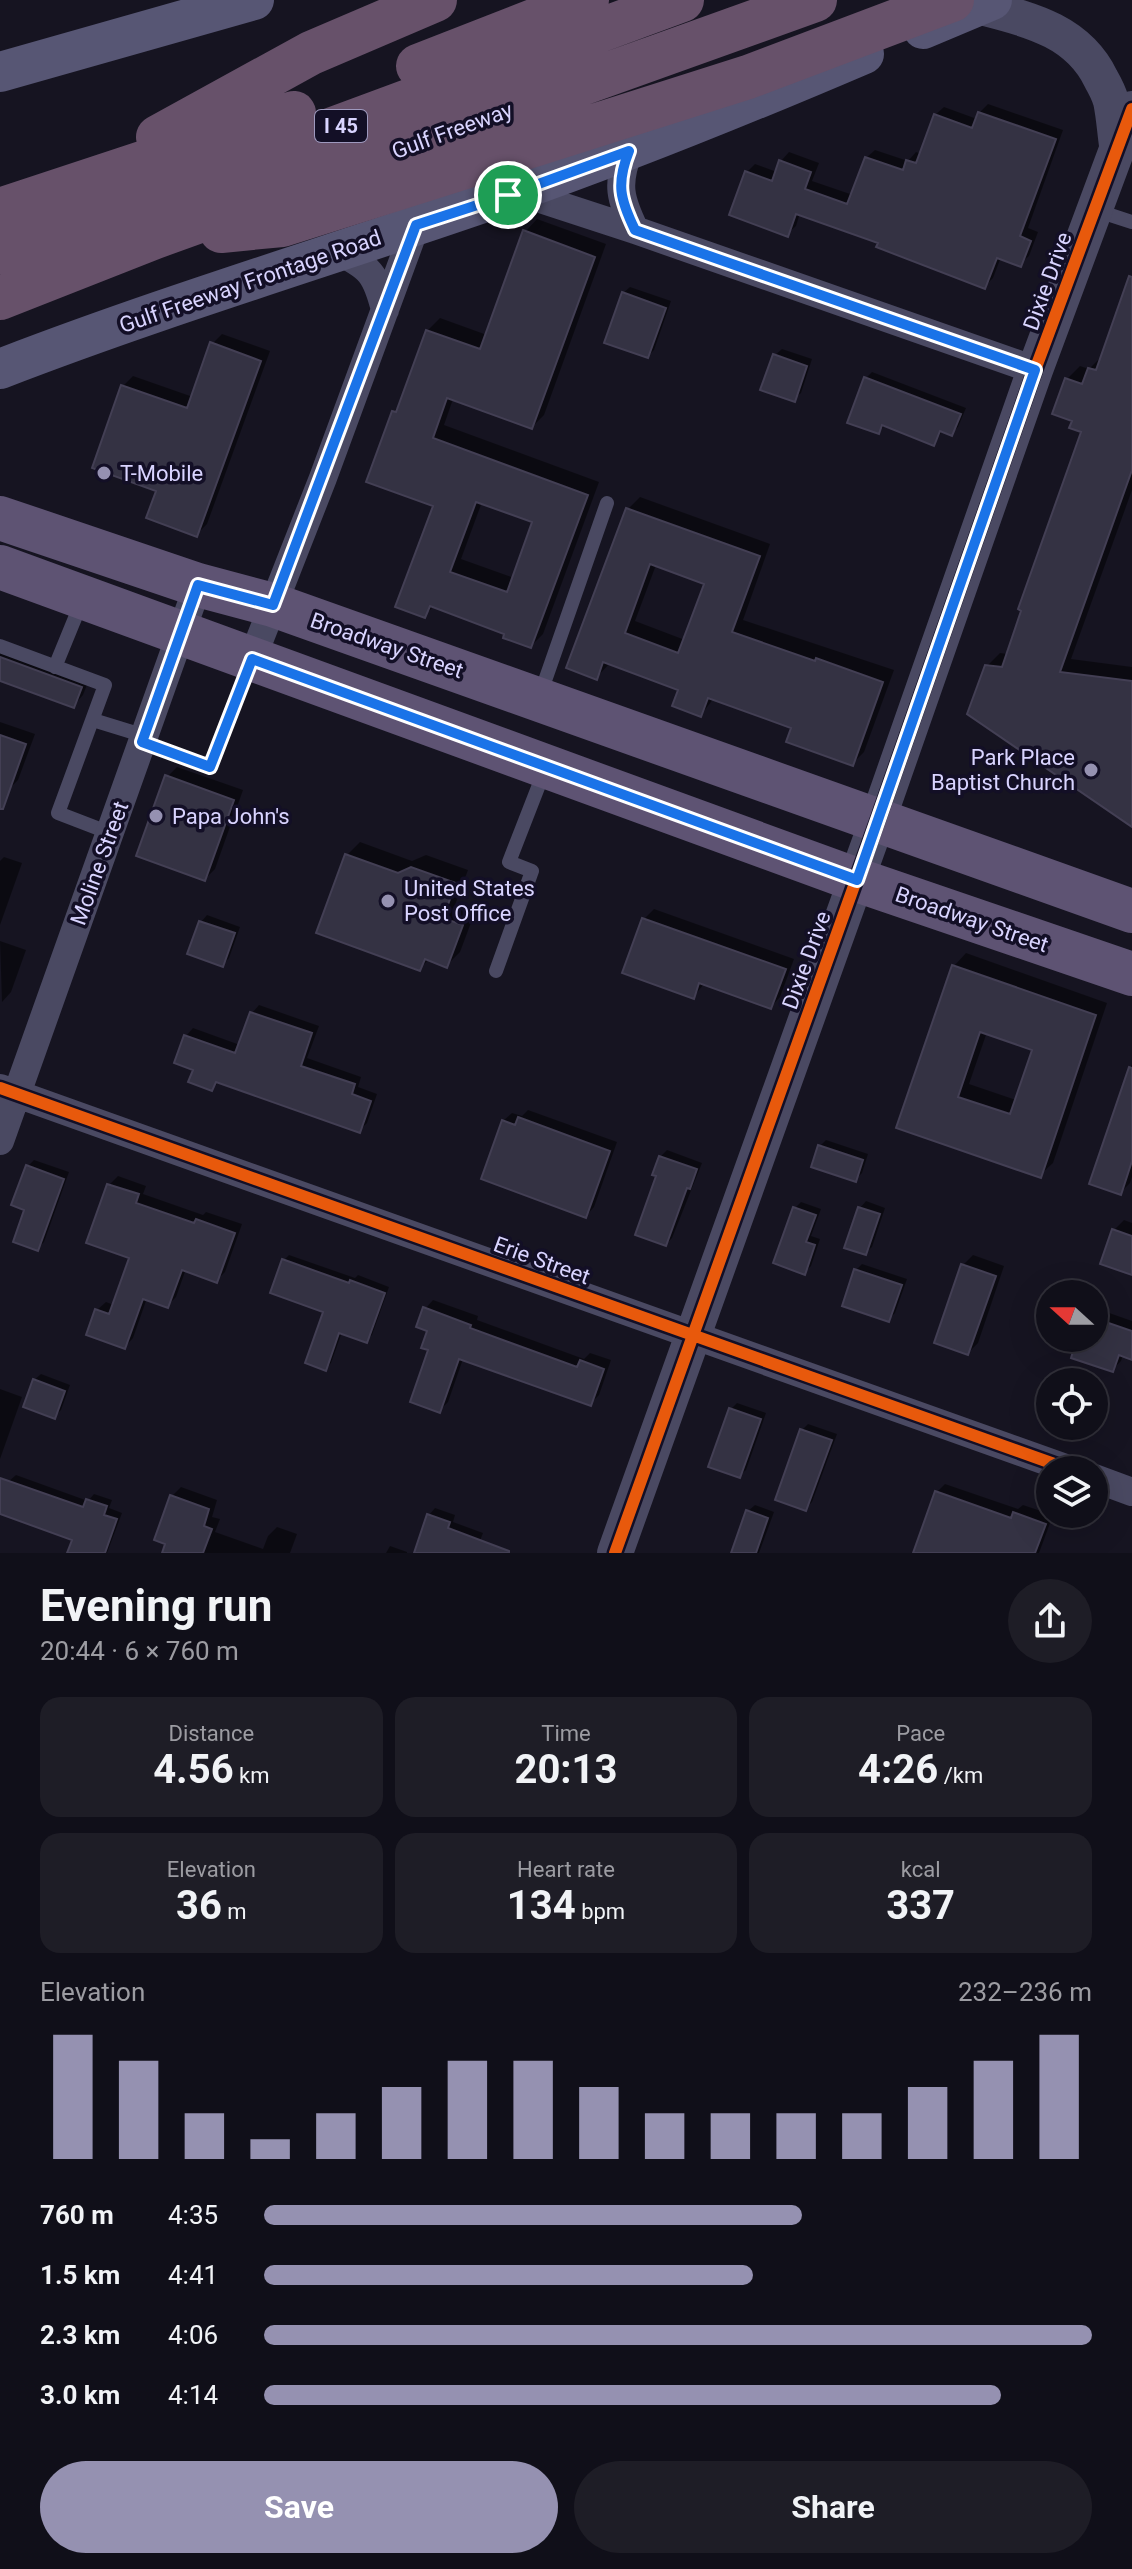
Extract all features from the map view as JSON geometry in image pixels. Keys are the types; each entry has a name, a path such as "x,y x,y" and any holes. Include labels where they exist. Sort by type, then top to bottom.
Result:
{"highway":[{"path":"73,185 311,53 435,0"},
{"name":"I 45","path":"0,210 317,105 587,0"},
{"name":"Gulf Freeway","path":"0,252 682,0"},
{"name":"Gulf Freeway","path":"0,298 155,237 815,0"},
{"path":"155,237 282,225 974,2"}],"main road":[{"path":"0,72 238,2"},
{"name":"Gulf Freeway Frontage Road","path":"0,369 195,298 508,195 629,151 974,2"},
{"name":"Broadway Street","path":"8,514 198,585 273,605 1132,911"},
{"name":"Broadway Street","path":"2,575 83,598 857,880 1132,974"}],"street":[{"path":"974,2 1060,33 1080,48 1097,71 1111,99 1125,151"},
{"name":"Dixie Drive","path":"615,1553 857,880 1035,370 1095,210 1125,151 1132,109"},
{"path":"629,151 620,173 620,190 635,230"},
{"path":"508,195 534,197 635,230 1035,370"},
{"path":"252,659 416,225"},
{"path":"337,251 360,262 370,271 378,285 385,310"},
{"name":"Moline Street","path":"0,1141 8,1091 110,833 198,585"},
{"name":"Erie Street","path":"8,1091 1036,1458"},
{"path":"1108,1483 1132,1492"}],"lane":[{"path":"1095,210 1132,222"},
{"path":"538,699 607,503"},
{"path":"55,667 83,598"},
{"path":"0,646 105,685 58,813 110,833"},
{"path":"93,720 210,767 252,659"},
{"path":"496,971 532,871 509,862 546,767"}],"building":[{"path":"978,112 1056,139 1020,236 1031,241 1021,267 997,258 985,289 876,247 878,243 796,214 788,237 729,215 745,171 772,181 779,160 811,172 805,189 847,204 865,157 903,170 906,160 916,163 934,114 972,128"},
{"path":"523,230 595,257 532,429 447,398 433,438 588,495 531,648 503,638 504,634 430,606 425,618 395,607 433,506 366,482 426,330 480,349","holes":["476,502 532,522 507,592 450,572"]},
{"path":"1129,276 1132,277 1132,470 1060,672 1132,681 1132,827 967,714 985,665 1002,667 1021,611 1018,609 1081,432 1069,428 1072,421 1052,414 1065,378 1082,384 1088,368 1096,370"},
{"path":"622,292 666,308 648,358 604,343"},
{"path":"210,342 261,361 197,537 146,518 156,491 92,468 121,385 187,408"},
{"path":"773,354 807,366 795,402 760,390"},
{"path":"864,377 961,414 952,436 940,431 934,446 882,425 879,434 847,423"},
{"path":"626,508 760,556 732,632 883,682 853,766 786,742 791,728 708,698 701,717 672,706 678,690 603,662 597,680 566,668","holes":["650,564 704,584 678,653 625,633"]},
{"path":"0,657 82,687 74,708 0,681"},
{"path":"0,735 26,744 3,809 0,809"},
{"path":"165,775 234,800 205,881 136,856"},
{"name":"United States Post Office","path":"345,854 398,873 411,867 456,883 443,918 463,925 447,968 425,959 420,971 316,933"},
{"path":"642,918 786,969 771,1009 699,983 694,999 622,973"},
{"path":"199,921 235,933 223,967 187,954"},
{"path":"952,965 1096,1015 1041,1178 896,1128","holes":["980,1032 1032,1050 1010,1114 958,1097"]},
{"path":"250,1012 312,1033 301,1066 355,1084 352,1094 371,1101 360,1133 216,1082 212,1091 188,1082 193,1070 174,1063 184,1035 235,1053"},
{"path":"1129,1067 1132,1068 1132,1161 1121,1195 1089,1184"},
{"path":"518,1117 610,1151 586,1218 481,1179 502,1120 515,1125"},
{"path":"818,1145 863,1160 856,1182 811,1167"},
{"path":"659,1156 697,1169 666,1246 635,1235 656,1176 652,1175"},
{"path":"26,1165 64,1179 38,1251 13,1242 24,1210 11,1205"},
{"path":"107,1184 139,1194 136,1203 235,1233 217,1283 182,1270 168,1308 143,1299 125,1349 86,1335 95,1309 109,1314 129,1258 86,1243"},
{"path":"793,1207 816,1215 806,1242 815,1245 805,1275 773,1263"},
{"path":"858,1207 880,1214 866,1255 844,1248"},
{"path":"1112,1229 1132,1236 1132,1275 1100,1264"},
{"path":"282,1259 385,1293 367,1343 339,1333 326,1371 305,1363 323,1312 270,1293"},
{"path":"961,1264 996,1276 968,1355 934,1343"},
{"path":"854,1269 902,1285 889,1322 842,1306"},
{"path":"423,1307 471,1325 470,1328 577,1367 580,1360 604,1369 591,1406 459,1359 440,1413 410,1402 428,1350 421,1348 427,1331 416,1327"},
{"path":"1108,1323 1132,1331 1132,1360 1119,1355 1113,1372 1071,1358 1073,1352 1108,1352"},
{"path":"33,1379 65,1391 55,1419 23,1407"},
{"path":"729,1408 761,1419 740,1478 708,1467"},
{"path":"800,1429 832,1440 806,1511 775,1500"},
{"path":"0,1478 83,1507 86,1499 107,1506 104,1515 117,1519 105,1553 67,1553 72,1540 0,1514"},
{"path":"935,1491 1011,1518 1013,1512 1036,1520 1036,1528 1044,1528 1035,1553 913,1553"},
{"path":"170,1495 209,1509 204,1526 212,1529 203,1553 162,1553 165,1544 154,1540"},
{"path":"746,1510 768,1518 756,1553 731,1553"},
{"path":"427,1514 450,1522 448,1528 509,1553 414,1553"}],"cycle path":[{"path":"615,1553 1035,370 1132,109"},
{"path":"0,1088 1036,1458"}],"place":[{"name":"T-Mobile","path":"104,473"},
{"name":"Park Place Baptist Church","path":"1091,770"},
{"name":"Papa John's","path":"156,816"},
{"name":"United States Post Office","path":"388,901"}],"route":[{"path":"629,151 620,173 620,190 635,230 1035,370 857,880 252,659 210,767 142,742 198,585 273,605 416,225 508,195 629,151"}]}
